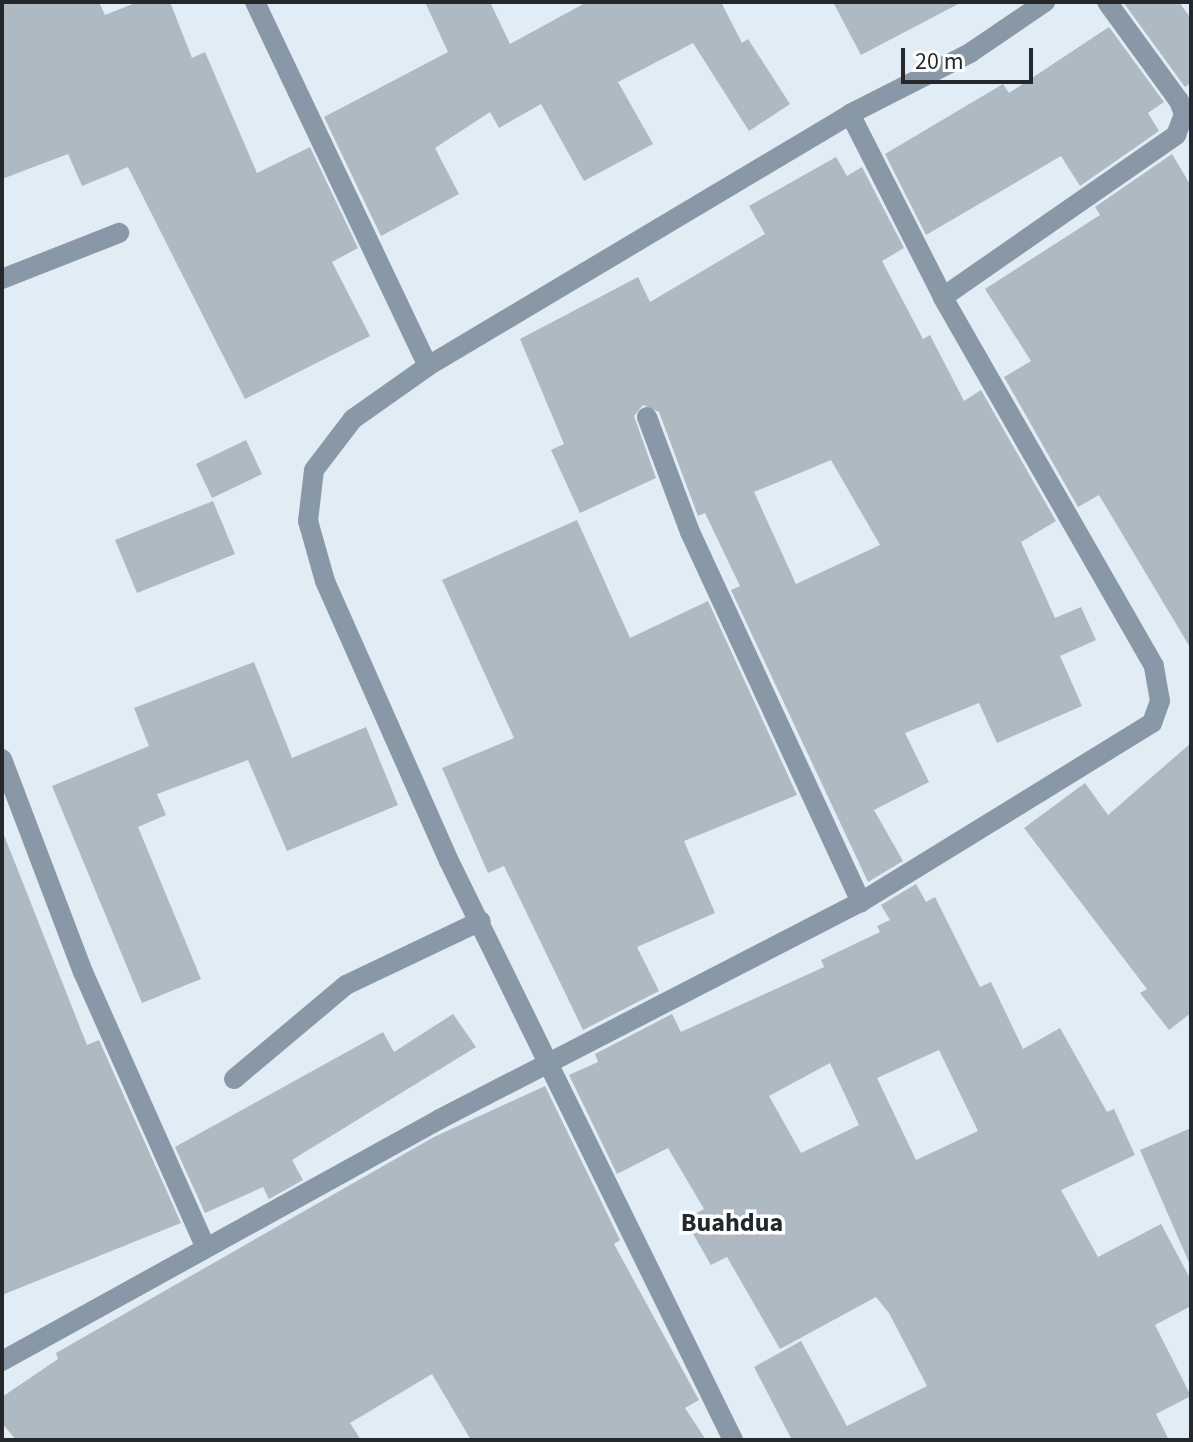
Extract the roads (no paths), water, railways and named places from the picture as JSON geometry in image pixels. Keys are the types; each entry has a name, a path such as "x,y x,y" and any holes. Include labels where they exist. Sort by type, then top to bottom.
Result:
{"street":[{"path":"255,2 428,366"},
{"path":"733,1440 553,1062 481,921 325,581 308,521 314,470 324,450 353,419 428,366 850,114 970,53 1045,2"},
{"path":"943,297 1176,135 1184,114 1179,101 1107,2"},
{"path":"2,1361 553,1062 861,902 1142,731 1160,701 1154,666 943,297 850,114"},
{"path":"2,279 119,233"},
{"path":"647,417 690,532 861,902"},
{"path":"2,759 83,972 206,1248"},
{"path":"234,1079 346,985 481,921"}],"district":[{"name":"Buahdua","path":"732,1223"}]}
